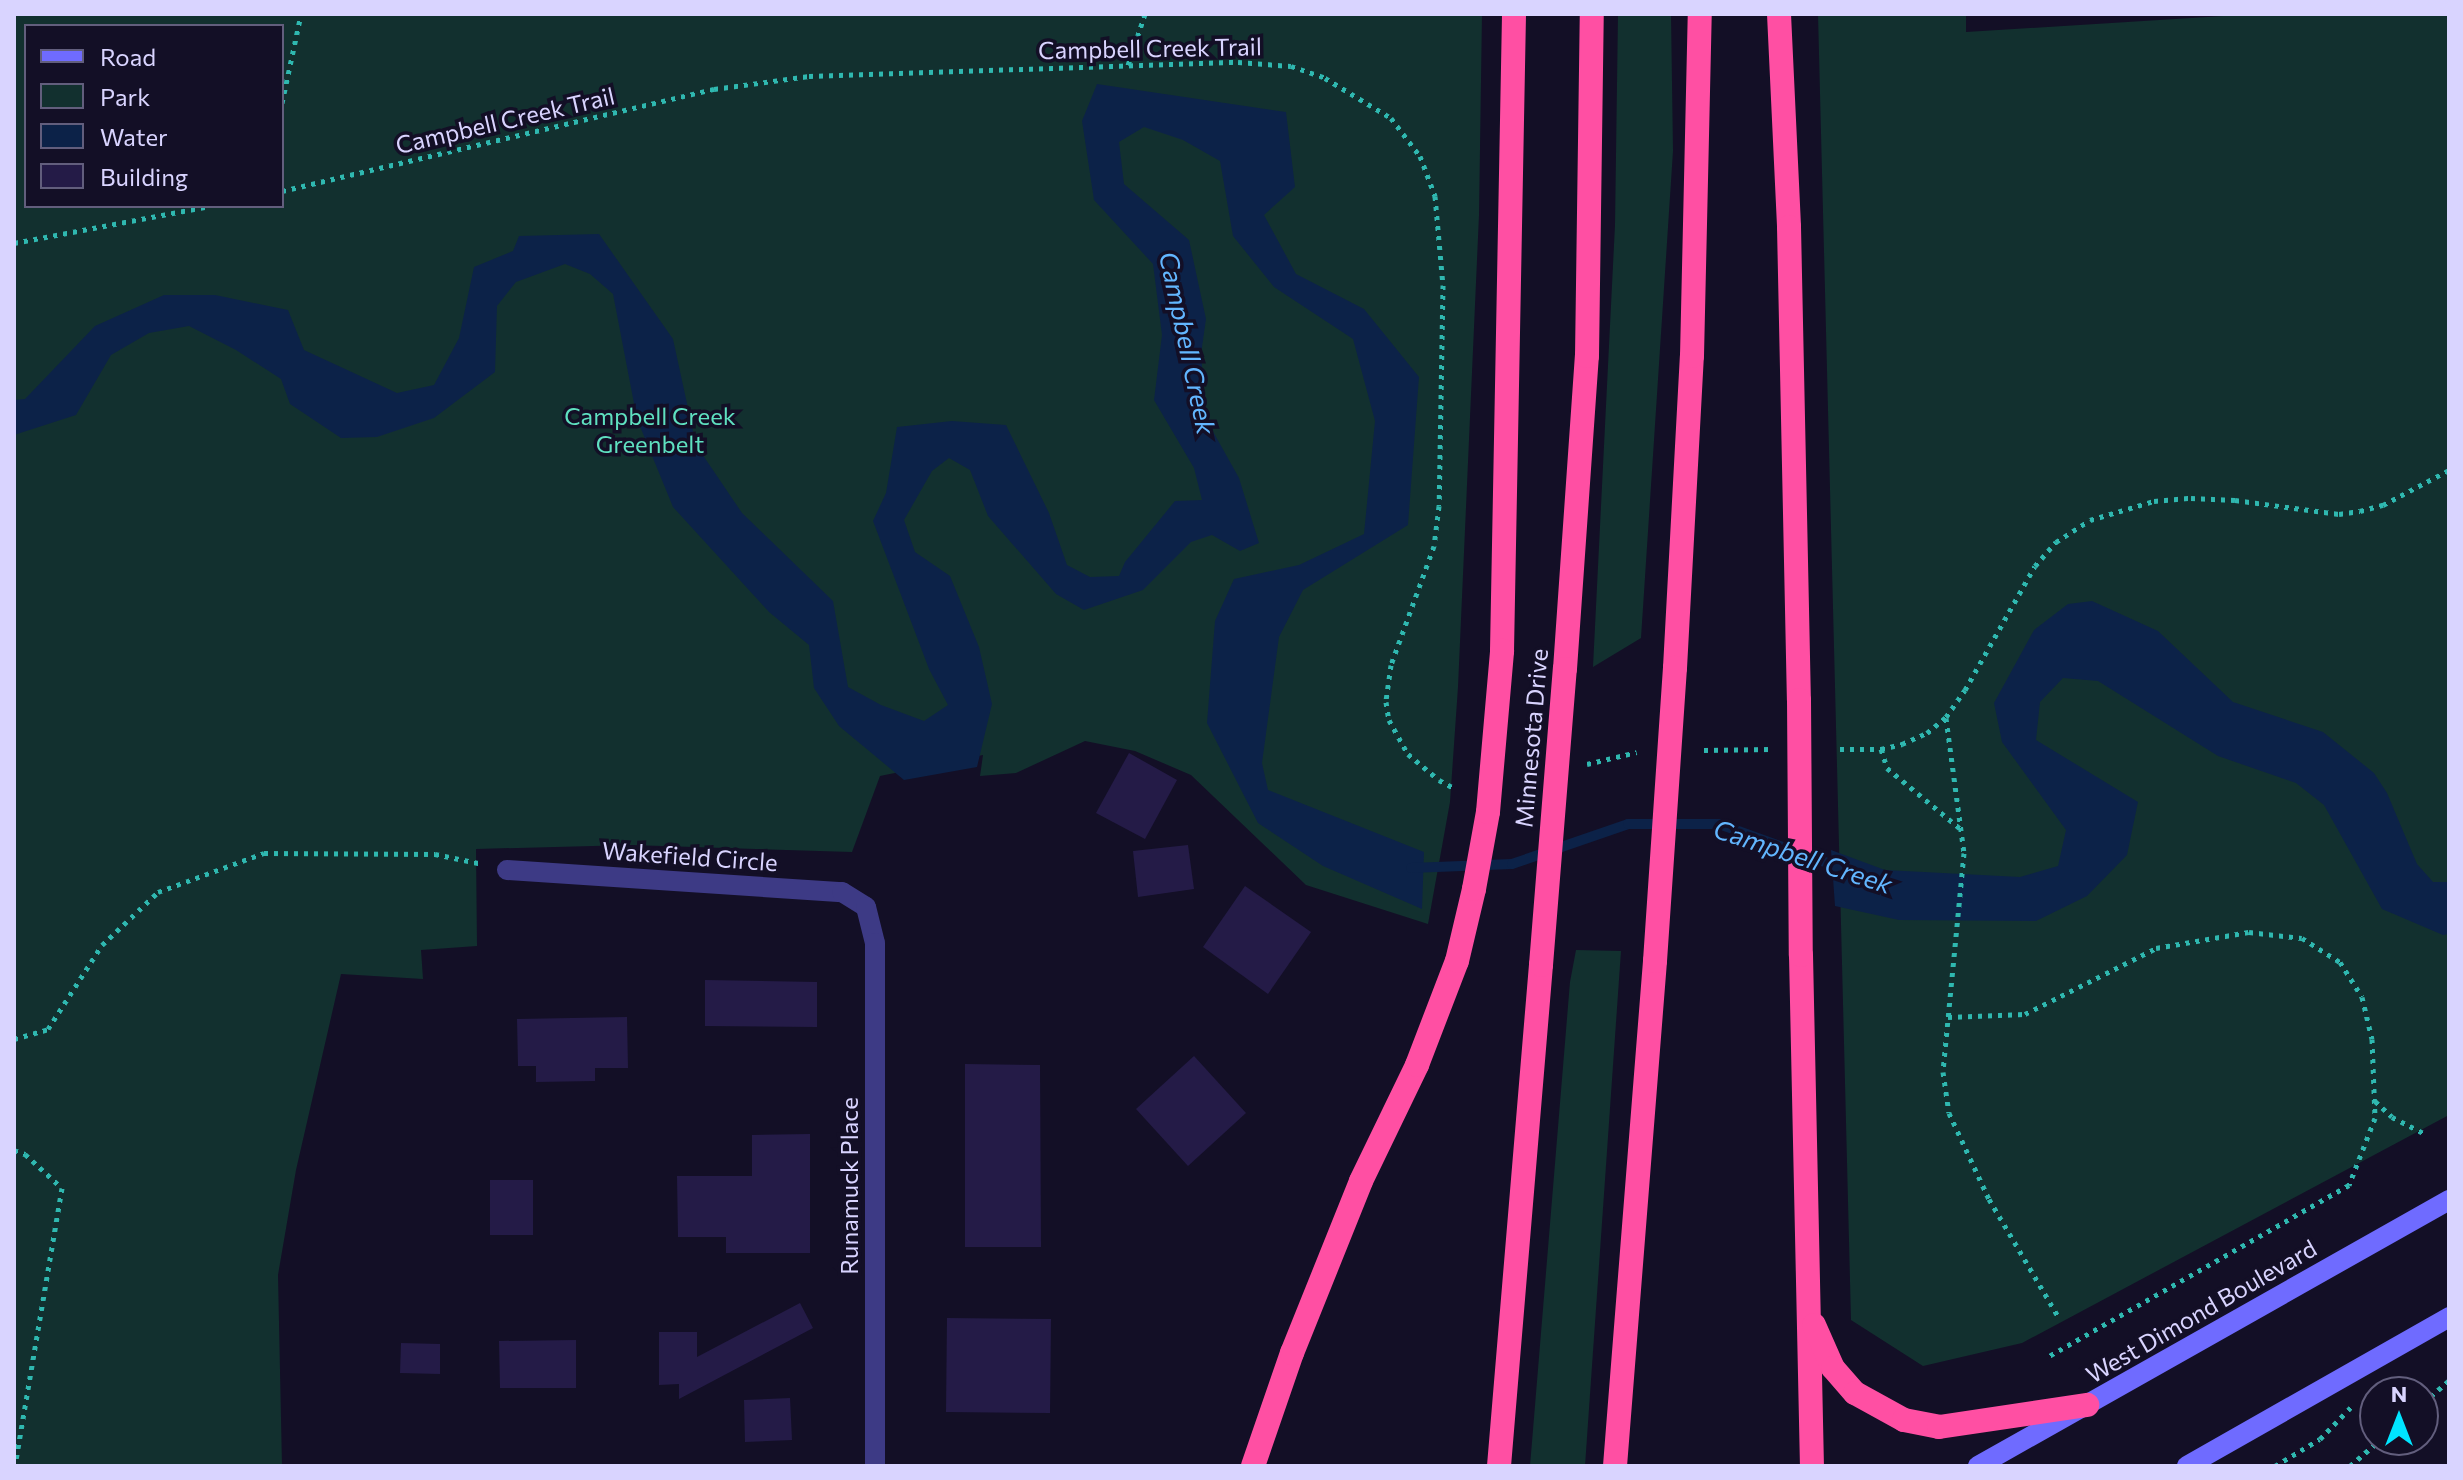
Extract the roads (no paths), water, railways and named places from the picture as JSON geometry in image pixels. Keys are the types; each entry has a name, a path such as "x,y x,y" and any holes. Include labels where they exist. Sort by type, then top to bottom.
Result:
{"highway":[{"path":"1253,1466 1292,1353 1361,1181 1417,1065 1457,961 1488,812 1502,651 1514,14"},
{"name":"Minnesota Drive","path":"1499,1466 1565,669 1587,356 1592,14"},
{"path":"1615,1466 1675,668 1693,340 1700,14"},
{"path":"1779,14 1789,227 1812,1466"},
{"path":"1810,1315 1833,1368 1855,1393 1904,1420 1939,1427 2087,1405"}],"main road":[{"name":"West Dimond Boulevard","path":"1978,1466 2449,1200"},
{"path":"2187,1466 2449,1317"}],"street":[{"name":"Wakefield Circle","path":"507,870 842,892 866,907"},
{"name":"Runamuck Place","path":"866,907 875,943 875,1466"}],"water":[{"path":"1097,84 1286,112 1295,187 1264,215 1296,274 1364,309 1419,377 1408,525 1303,590 1279,637 1262,763 1268,790 1424,852 1422,909 1323,866 1258,823 1207,723 1215,621 1234,579 1299,565 1364,534 1375,421 1353,339 1274,287 1233,236 1220,161 1183,140 1144,127 1119,142 1124,184 1189,240 1206,319 1201,354 1206,419 1239,478 1259,543 1240,551 1212,535 1191,542 1143,590 1084,610 1056,594 988,516 970,470 949,458 932,471 904,520 915,552 950,576 979,647 992,704 977,767 904,780 839,726 814,688 809,645 769,612 673,507 637,419 613,294 590,274 565,264 516,282 497,306 495,372 434,418 377,437 341,438 290,404 281,379 236,350 189,326 149,333 111,355 76,415 14,435 14,400 25,399 95,326 164,295 215,295 288,310 304,350 397,393 434,385 459,338 474,267 513,251 519,236 599,234 673,339 696,445 742,513 833,601 848,687 881,705 924,721 948,705 929,669 873,521 886,493 897,427 952,421 1006,425 1049,513 1067,565 1090,577 1119,576 1125,562 1175,501 1202,500 1194,468 1154,400 1162,335 1153,264 1094,200 1082,121"},
{"path":"2092,601 2158,631 2233,702 2323,732 2374,773 2387,793 2417,864 2433,882 2449,882 2449,934 2443,935 2382,909 2324,805 2296,783 2218,756 2098,681 2063,678 2040,702 2036,740 2138,802 2127,855 2087,896 2036,921 1899,920 1835,906 1831,850 1885,870 2020,877 2058,866 2066,830 2002,742 1994,703 2034,630 2068,604"}],"waterway":[{"name":"Campbell Creek","path":"1411,868 1512,864 1628,824 1719,824 1844,869"}],"park label":[{"name":"Campbell Creek Greenbelt","path":"650,430"}]}
